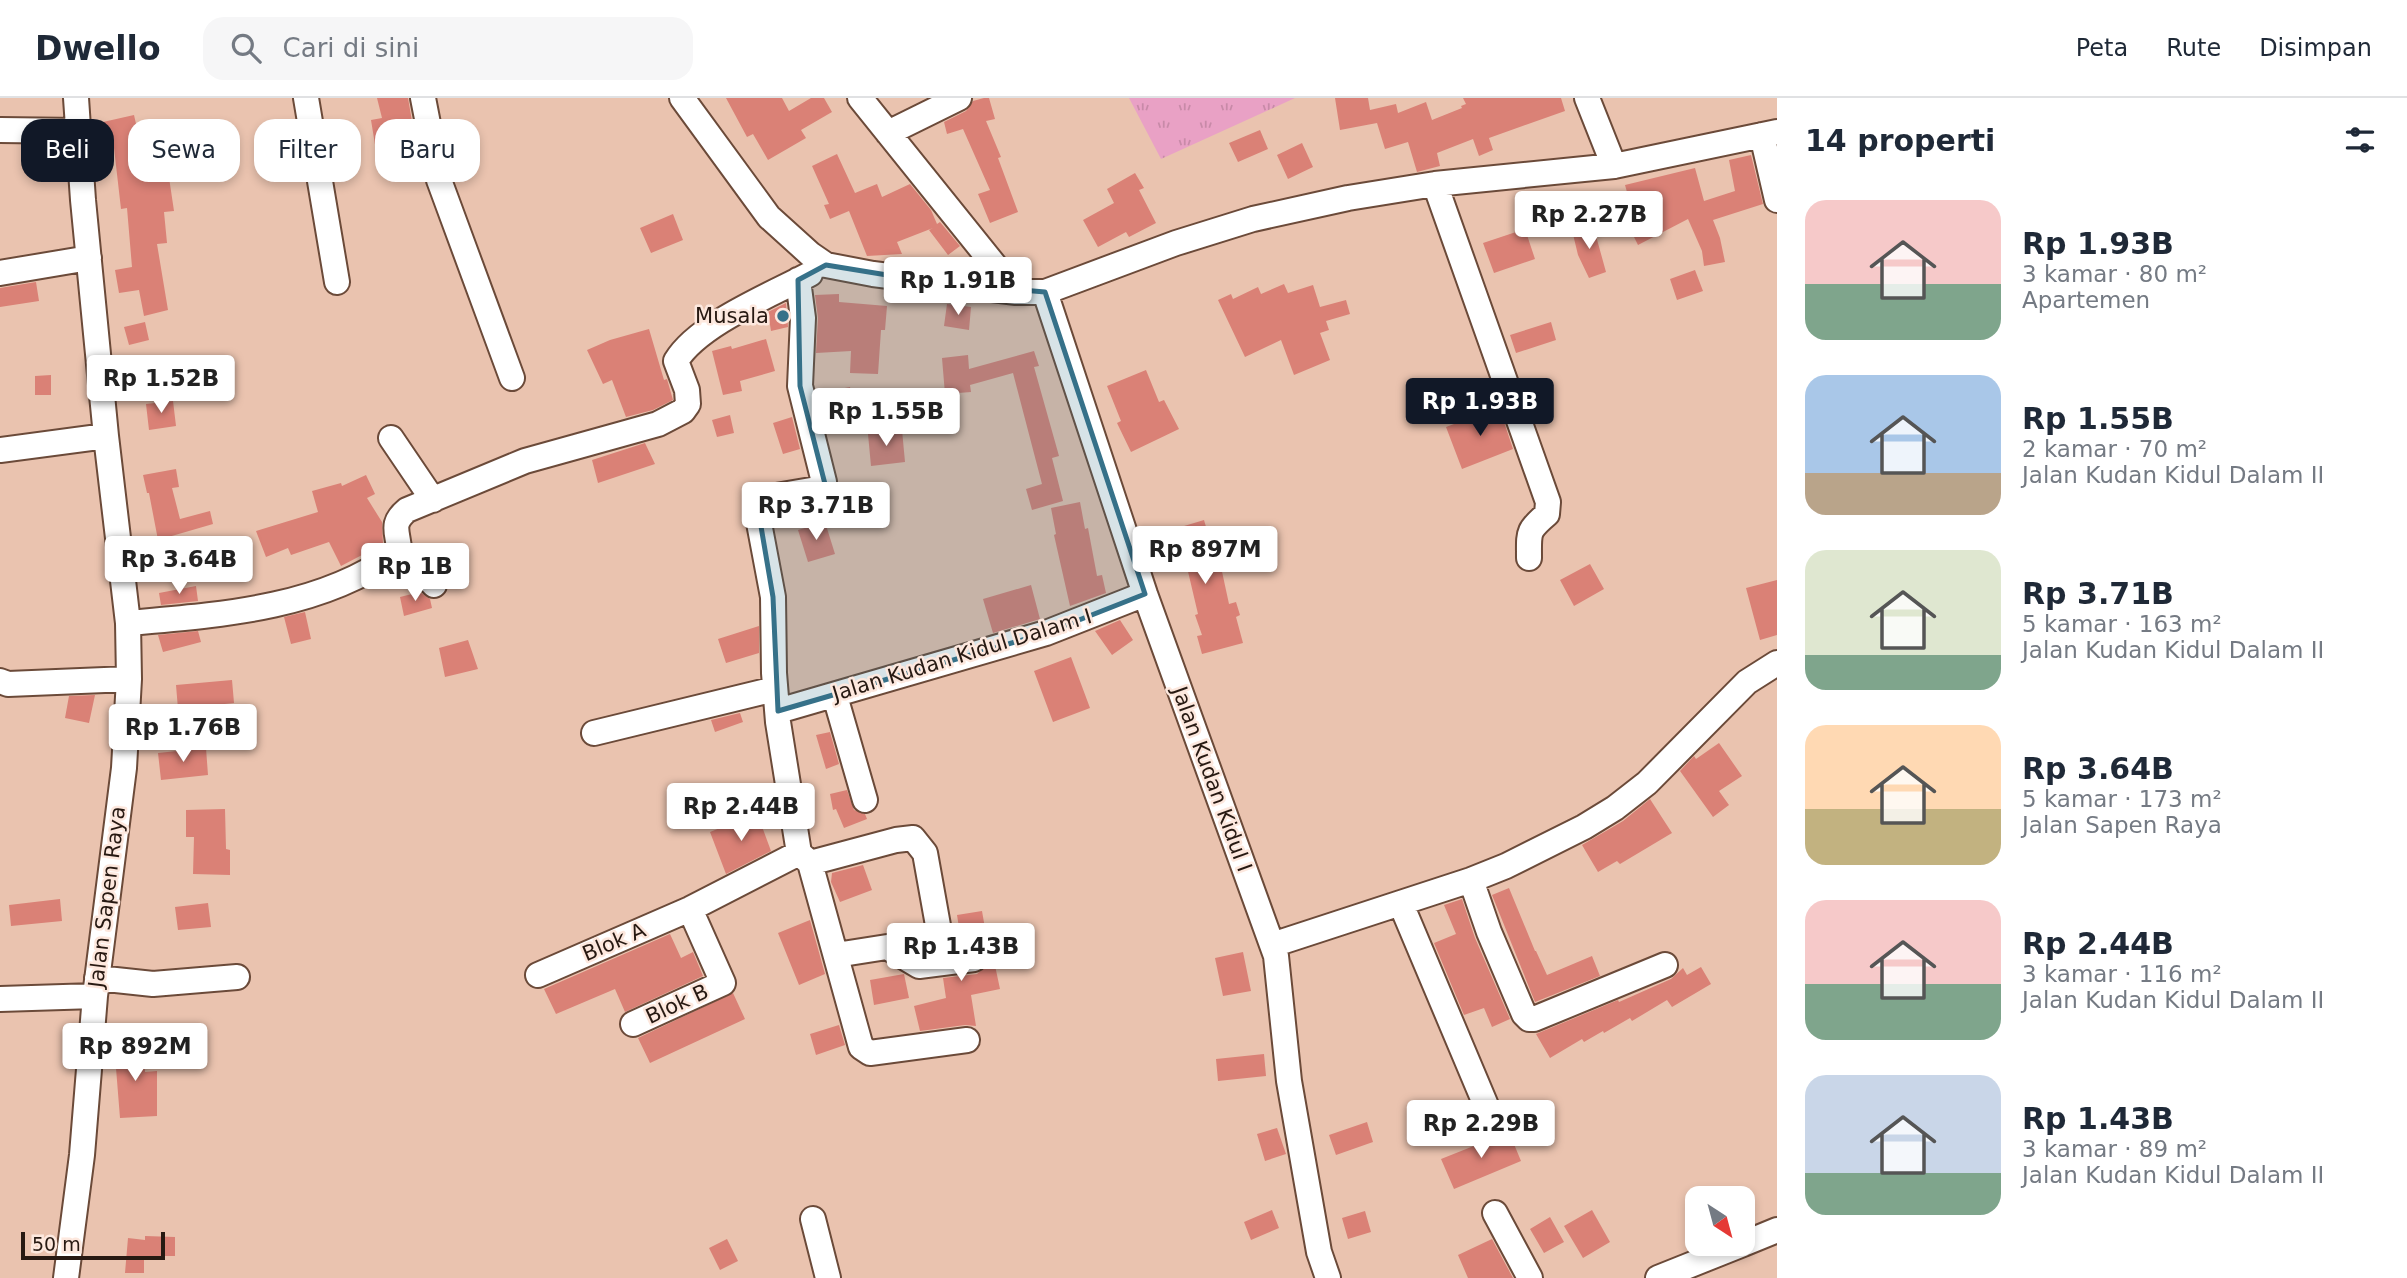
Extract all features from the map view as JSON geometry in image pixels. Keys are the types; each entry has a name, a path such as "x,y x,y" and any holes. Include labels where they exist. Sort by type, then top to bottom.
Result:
{"street":[{"name":"Jalan Sapen Raya","path":"76,98 78,119"},
{"path":"306,98 337,282"},
{"path":"423,98 439,180 512,379"},
{"path":"682,98 769,217 826,265 873,274 1016,292 1045,292 1176,243 1253,219 1348,198 1435,184 1614,166 1770,133 1777,200"},
{"path":"860,98 1016,292"},
{"path":"888,133 959,98"},
{"path":"1587,98 1614,166"},
{"path":"0,130 21,130"},
{"name":"Jalan Sapen Raya","path":"66,1278 82,1155 96,987 124,768 129,679 128,623 106,436 83,182"},
{"path":"1435,184 1548,502 1547,514 1529,533 1529,558"},
{"path":"0,273 89,258"},
{"path":"433,585 400,549 395,531 399,518 407,510 525,461 658,424 683,411 688,404 687,390 676,361 681,352 698,337 743,309 826,265"},
{"path":"798,280 803,318 800,386 824,482 817,489 764,498 756,507 773,597 776,700 786,785 804,858 836,955 862,1047 870,1053 967,1040"},
{"name":"Jalan Kudan Kidul I","path":"1045,292 1145,594 1276,956 1289,1082 1319,1252 1328,1278"},
{"path":"0,450 106,436"},
{"path":"391,438 433,500"},
{"path":"128,623 210,615 313,594 379,564 400,549"},
{"name":"Jalan Kudan Kidul Dalam I","path":"594,733 776,700 835,695 1045,633 1145,594"},
{"path":"1272,945 1471,880 1506,866 1573,832 1615,808 1647,783 1747,682 1773,673"},
{"path":"0,681 8,684 129,679"},
{"path":"835,695 865,800"},
{"name":"Blok A","path":"538,975 804,858 913,838 925,853 939,931"},
{"path":"1471,880 1489,932 1524,1014 1529,1019 1665,965"},
{"path":"1401,904 1490,1115 1486,1122 1457,1131"},
{"name":"Blok B","path":"633,1024 723,983 690,909"},
{"path":"836,955 887,947 919,966 974,959"},
{"path":"0,999 96,987 237,977"},
{"path":"1495,1213 1530,1278"},
{"path":"813,1219 828,1278"},
{"path":"1755,1239 1777,1230"},
{"path":"1658,1278 1713,1256"}],"highlighted area":[{"path":"826,265 936,283 1045,292 1145,594 1046,633 778,711 773,597 757,503 826,488 800,386 798,280"}],"green space":[{"path":"1129,98 1295,98 1161,159"}],"building":[{"path":"377,98 408,98 412,119 376,119 382,118"},
{"path":"726,98 782,98 789,111 811,98 824,98 832,112 801,130 806,138 768,160 753,134 747,137"},
{"path":"989,98 995,119 986,121 1001,157 998,158 1018,212 990,223 978,194 990,190 963,129 947,134 944,122 966,111 973,101"},
{"path":"1335,98 1368,98 1370,110 1396,104 1398,113 1426,102 1432,120 1462,108 1461,106 1466,104 1463,98 1561,98 1565,111 1489,138 1493,150 1479,156 1473,139 1437,153 1440,166 1417,172 1408,142 1385,149 1377,123 1340,130"},
{"path":"134,115 135,119 128,119 128,182 170,182 174,211 164,212 167,243 157,244 168,310 144,316 139,290 119,293 115,270 132,267 127,208 121,209 114,148 114,120"},
{"path":"375,119 375,145 371,120"},
{"path":"1260,130 1268,149 1238,162 1229,143"},
{"path":"1302,143 1313,167 1288,179 1277,155"},
{"path":"837,154 855,193 877,184 882,197 910,184 931,210 937,224 940,222 960,246 948,255 929,230 933,228 897,242 902,254 867,256 849,211 830,219 824,205 829,204 812,166"},
{"path":"1751,155 1763,204 1713,220 1725,262 1704,266 1702,251 1688,219 1638,245 1626,221 1634,217 1625,185 1695,168 1704,201 1735,191 1729,160"},
{"path":"1135,173 1144,188 1139,190 1156,223 1129,237 1126,232 1098,247 1083,220 1114,203 1107,189"},
{"path":"673,214 683,240 651,253 640,228"},
{"path":"1593,225 1606,272 1589,278 1578,255 1572,230"},
{"path":"1525,229 1535,259 1494,273 1483,243"},
{"path":"1695,270 1703,291 1677,300 1670,279"},
{"path":"36,282 39,301 0,307 0,288"},
{"path":"1284,284 1288,293 1313,285 1320,307 1346,300 1350,314 1326,321 1329,330 1320,333 1330,360 1294,375 1281,340 1245,357 1218,300 1231,294 1233,299 1258,287 1261,294"},
{"path":"839,294 839,302 887,306 885,330 881,330 878,374 850,373 851,351 816,353 818,318 815,295"},
{"path":"786,303 788,327 771,331 768,312"},
{"path":"947,304 971,307 969,330 944,326"},
{"path":"145,322 149,340 129,345 124,327"},
{"path":"1551,322 1556,340 1516,353 1510,335"},
{"path":"649,329 664,380 667,379 673,400 653,410 626,417 612,380 603,384 587,350"},
{"path":"766,339 775,371 740,381 742,391 723,395 712,351 731,346 732,349"},
{"path":"1034,351 1039,366 1034,367 1059,456 1052,458 1063,501 1032,510 1026,489 1042,484 1013,373 970,385 971,392 945,394 942,358 968,355 969,369"},
{"path":"1146,370 1159,402 1164,400 1179,429 1131,452 1117,423 1121,421 1107,386"},
{"path":"51,375 51,395 35,395 35,376"},
{"path":"850,387 857,426 836,430 829,391"},
{"path":"173,401 176,426 149,430 146,404"},
{"path":"1499,407 1513,449 1462,469 1446,427"},
{"path":"730,415 734,433 717,437 712,420"},
{"path":"792,417 800,449 783,454 773,423"},
{"path":"902,430 905,462 871,466 868,434"},
{"path":"645,443 655,464 598,483 592,460"},
{"path":"176,469 179,487 172,488 180,519 210,511 213,524 158,540 143,475"},
{"path":"366,475 375,494 367,498 382,522 383,544 341,566 329,542 291,555 288,548 266,557 256,531 318,512 312,491 341,483 342,486"},
{"path":"1080,502 1097,576 1102,575 1106,593 1070,606 1054,535 1051,508"},
{"path":"1204,520 1218,568 1221,567 1229,604 1236,602 1240,615 1236,617 1243,643 1202,654 1197,636 1202,635 1195,615 1198,614 1186,563 1171,567 1161,533"},
{"path":"825,522 835,554 808,562 798,530"},
{"path":"1590,564 1604,589 1574,606 1560,580"},
{"path":"1777,580 1777,635 1760,640 1746,588"},
{"path":"1031,585 1040,619 993,633 983,599"},
{"path":"196,586 198,601 161,605 159,593"},
{"path":"420,592 430,599 432,608 404,616 400,597"},
{"path":"305,612 311,639 291,644 284,617"},
{"path":"1120,620 1133,640 1112,655 1095,631"},
{"path":"759,626 759,653 726,663 718,639"},
{"path":"198,631 201,642 163,652 158,635"},
{"path":"468,640 478,669 445,677 439,648"},
{"path":"1071,657 1090,708 1053,722 1034,671"},
{"path":"232,680 234,703 178,709 176,685"},
{"path":"95,695 89,723 65,718 69,696"},
{"path":"740,713 743,722 715,732 711,720"},
{"path":"830,732 839,764 826,769 816,735"},
{"path":"1719,743 1742,776 1719,791 1729,805 1713,817 1680,771 1694,756 1696,759"},
{"path":"206,748 208,775 161,780 158,753"},
{"path":"847,790 854,810 865,814 867,819 844,828 836,809 833,810 830,794"},
{"path":"1650,799 1672,833 1620,864 1617,861 1598,872 1582,845 1623,821"},
{"path":"225,809 230,875 193,874 194,837 186,837 186,810"},
{"path":"757,813 771,851 726,874 710,832"},
{"path":"863,865 872,890 840,902 831,882 832,873"},
{"path":"1509,888 1547,975 1592,956 1600,976 1535,1002 1492,895"},
{"path":"60,899 62,921 11,926 9,905"},
{"path":"1462,899 1475,938 1510,1019 1492,1027 1484,1008 1464,1015 1434,943 1456,934 1444,905"},
{"path":"208,903 211,927 178,930 175,907"},
{"path":"982,911 990,957 993,956 1000,989 971,995 976,1026 920,1031 914,1006 946,998 943,978 977,974 987,965 989,956 980,946 962,946 957,915"},
{"path":"810,920 825,974 799,985 778,933"},
{"path":"670,934 681,958 693,952 703,976 625,1012 615,989 556,1014 544,989"},
{"path":"1243,952 1251,991 1223,996 1215,958"},
{"path":"1701,967 1711,984 1672,1007 1667,1000 1632,1021 1630,1018 1584,1042 1582,1039 1550,1058 1536,1034 1671,979 1683,968 1687,975"},
{"path":"904,974 909,998 874,1005 870,980"},
{"path":"733,993 745,1019 650,1063 638,1038"},
{"path":"839,1025 845,1045 816,1055 810,1034"},
{"path":"143,1046 145,1072 157,1071 157,1116 120,1118 116,1068 112,1069 111,1049"},
{"path":"1264,1054 1266,1076 1218,1081 1216,1059"},
{"path":"1367,1122 1373,1142 1336,1155 1329,1135"},
{"path":"1277,1128 1286,1154 1265,1161 1257,1134"},
{"path":"1509,1132 1521,1161 1454,1189 1441,1159"},
{"path":"1272,1210 1279,1228 1251,1240 1244,1222"},
{"path":"1592,1210 1610,1242 1583,1258 1564,1226"},
{"path":"1365,1211 1371,1232 1348,1239 1342,1218"},
{"path":"1550,1217 1564,1242 1544,1253 1530,1229"},
{"path":"145,1236 175,1237 175,1256 144,1256 144,1273 125,1273 128,1238 145,1240"},
{"path":"727,1239 738,1261 720,1270 709,1248"},
{"path":"1492,1239 1513,1278 1468,1278 1458,1255"}],"place":[{"name":"Musala","path":"783,316"}]}
